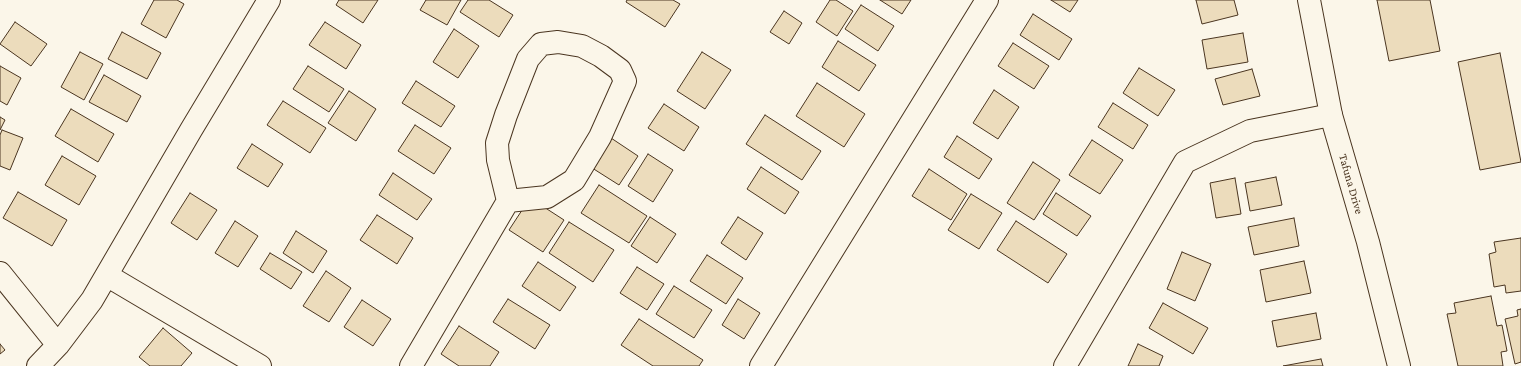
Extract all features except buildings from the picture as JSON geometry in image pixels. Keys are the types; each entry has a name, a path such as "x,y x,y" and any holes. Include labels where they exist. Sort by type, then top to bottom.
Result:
{"street":[{"path":"38,366 58,345 108,276 191,130 269,0"},
{"name":"Tafuna Drive","path":"1309,0 1331,115 1368,242 1399,366"},
{"path":"761,366 983,2"},
{"path":"410,366 508,201 498,160 497,143 506,115 528,59 541,44 558,42 582,46 601,56 620,70 625,81 600,137 574,180 547,197 508,201"},
{"path":"1065,366 1185,162 1250,131 1331,115"},
{"path":"0,273 58,345"},
{"path":"108,276 260,366"}]}
